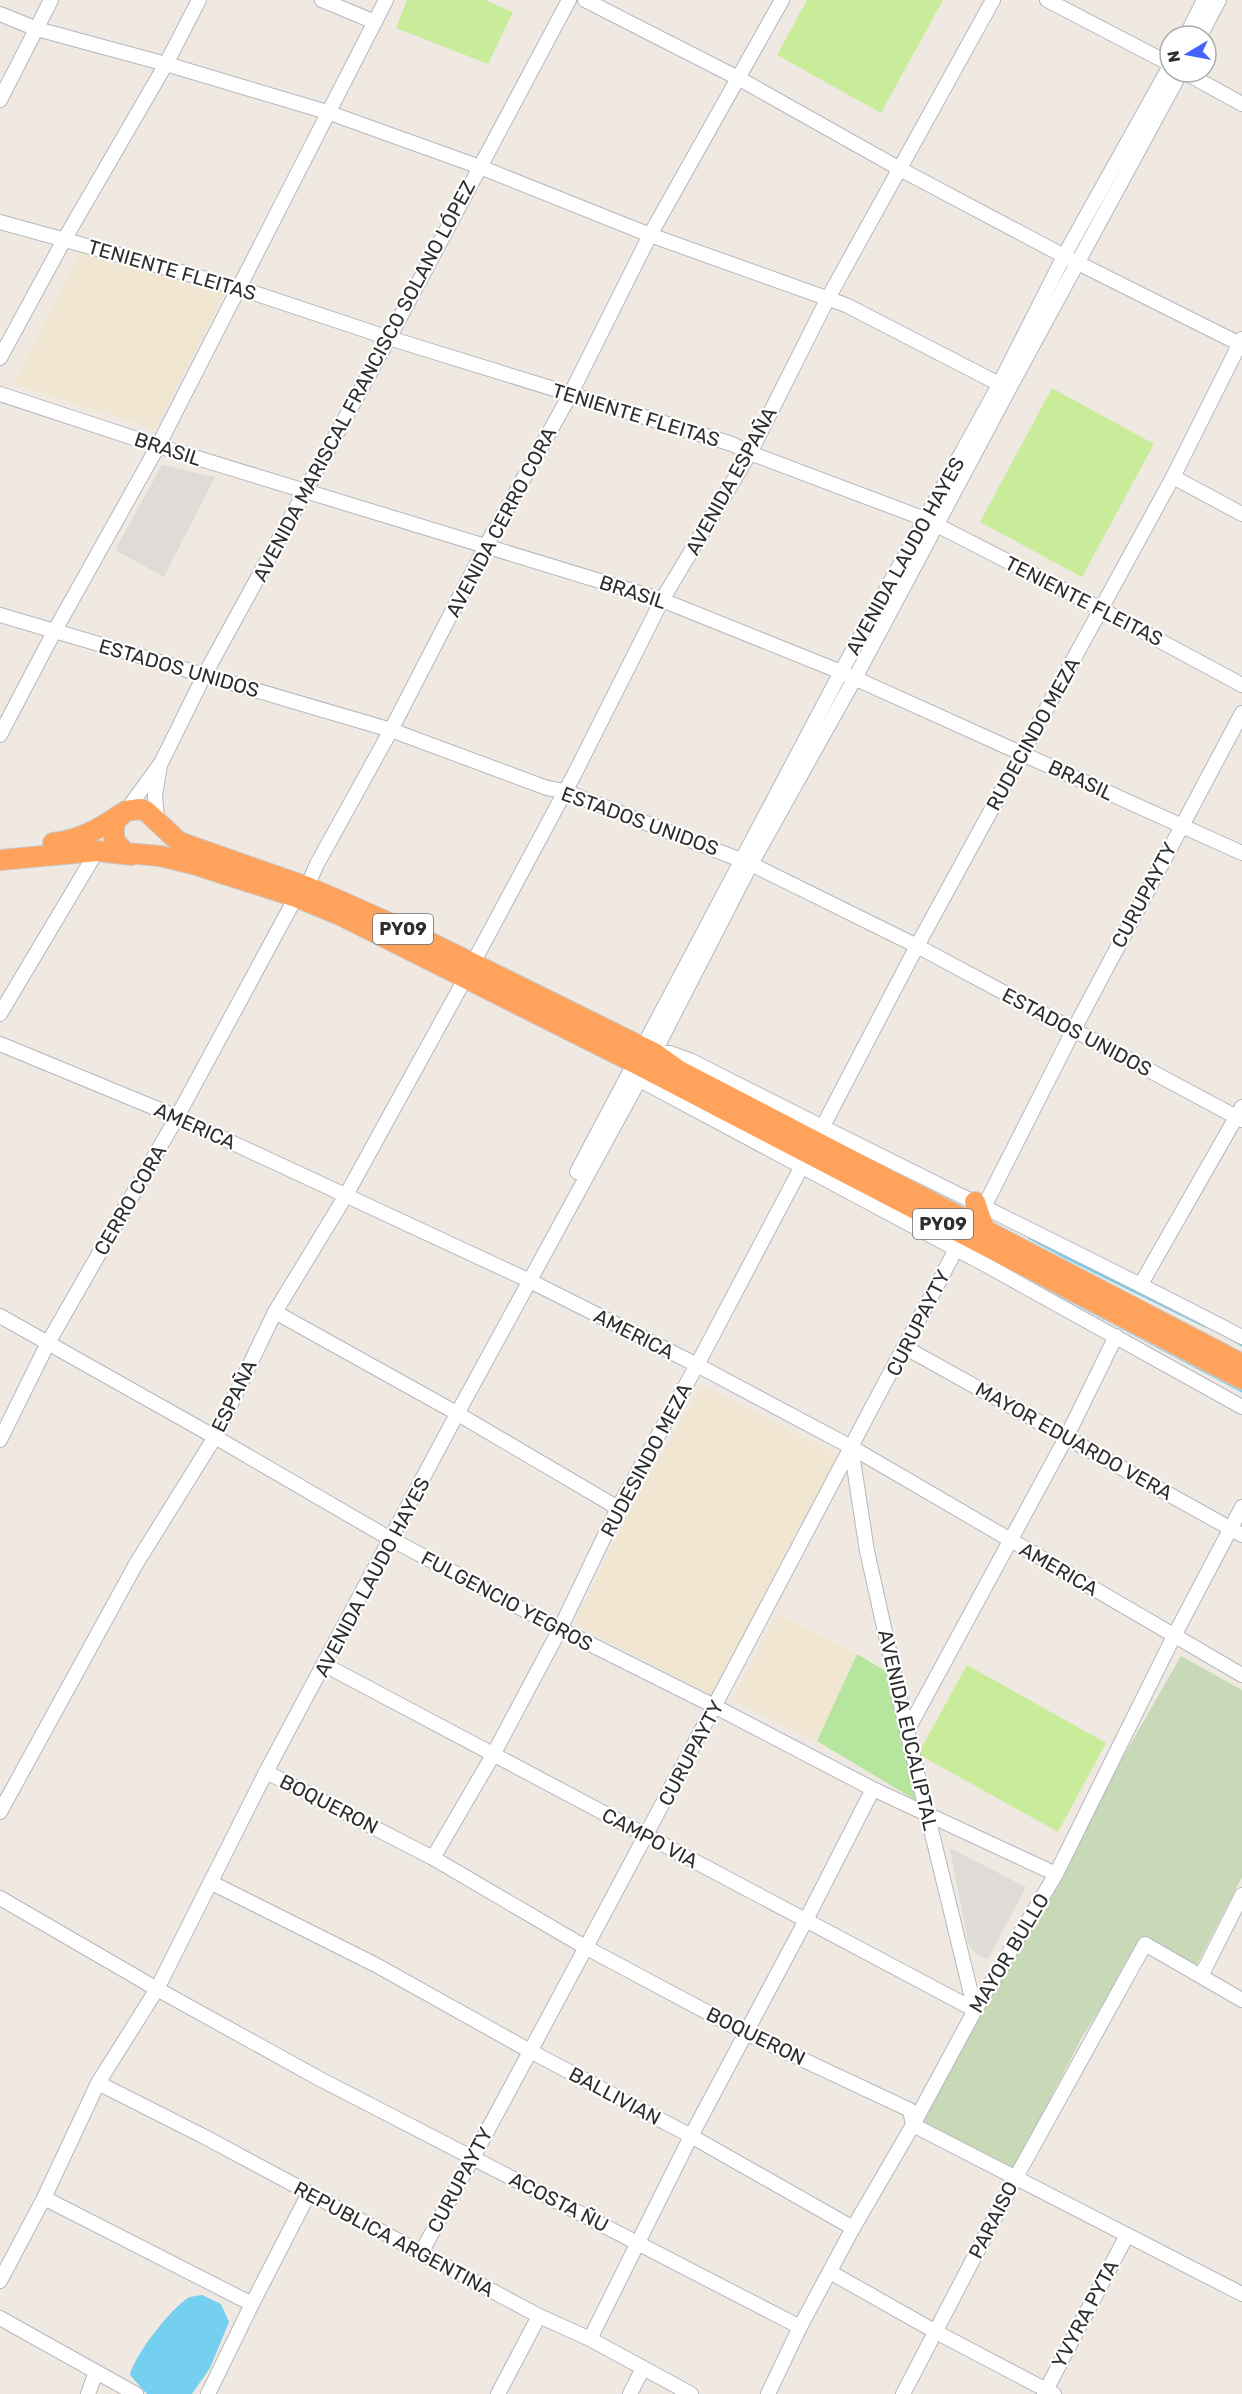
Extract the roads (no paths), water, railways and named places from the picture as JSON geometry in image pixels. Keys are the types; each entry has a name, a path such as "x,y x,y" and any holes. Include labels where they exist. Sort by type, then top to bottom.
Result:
{"highway":[{"name":"PY09","path":"124,813 133,809 146,811 179,842 301,892 340,915 469,970 1242,1379"},
{"path":"0,850 73,841 96,831 124,813"},
{"path":"124,813 114,825 114,839 122,849 136,855 154,847 158,840 158,822"},
{"name":"PY09","path":"0,860 97,851 160,856 301,892"},
{"name":"PY09","path":"643,1062 689,1076 1242,1364"},
{"path":"979,1205 985,1232"}],"street":[{"path":"0,100 51,0"},
{"path":"0,358 64,240 166,64 199,0"},
{"path":"322,0 375,22"},
{"path":"0,735 54,632 158,446 386,0"},
{"name":"AVENIDA MARISCAL FRANCISCO SOLANO LÓPEZ","path":"161,763 204,676 389,338 569,0"},
{"path":"585,0 738,78 900,169 1071,259 1241,342"},
{"name":"AVENIDA CERRO CORA","path":"301,892 391,730 486,546 570,395 650,236 782,0"},
{"name":"AVENIDA ESPAÑA","path":"469,970 662,600 750,453 827,300 993,0"},
{"path":"1047,0 1158,59"},
{"path":"1192,24 1204,0"},
{"path":"1206,24 1219,0"},
{"path":"0,14 37,29 166,64 327,112 480,167 650,236 846,305 1004,387"},
{"name":"AVENIDA LAUDO HAYES","path":"746,862 855,678 931,523 1071,259 1160,84"},
{"name":"AVENIDA LAUDO HAYES","path":"1071,259 1175,84"},
{"path":"1204,84 1242,104"},
{"name":"TENIENTE FLEITAS","path":"0,222 239,288 389,338 732,444 931,523 1101,609 1242,685"},
{"name":"RUDECINDO MEZA","path":"822,1128 917,946 1173,477 1241,342"},
{"name":"BRASIL","path":"0,394 158,446 662,600 855,678 1242,853"},
{"path":"1173,477 1242,514"},
{"name":"AVENIDA LAUDO HAYES","path":"0,2281 44,2198 98,2083 158,1989 267,1772 325,1665 455,1412 643,1062 841,672 931,523"},
{"name":"ESTADOS UNIDOS","path":"0,615 391,730 548,788 564,791 746,862 917,946 1073,1031 1240,1115"},
{"name":"CURUPAYTY","path":"979,1205 1242,713"},
{"path":"124,813 161,763"},
{"path":"158,822 155,795 161,763"},
{"path":"0,1014 97,851"},
{"name":"CERRO CORA","path":"0,1440 48,1343 177,1117 301,892"},
{"name":"ESPAÑA","path":"0,1812 136,1564 214,1437 275,1312 345,1197 469,970"},
{"name":"AMERICA","path":"0,1044 177,1117 345,1197 526,1279 698,1365 850,1447 1242,1675"},
{"path":"643,1062 670,1053 692,1061 822,1128 1141,1284 1242,1337"},
{"path":"643,1062 802,1166 1242,1407"},
{"path":"1141,1284 1240,1115"},
{"name":"RUDESINDO MEZA","path":"433,1858 493,1755 560,1629 618,1508 698,1365 802,1166"},
{"name":"CURUPAYTY","path":"421,2253 716,1707 850,1447 906,1348 956,1249"},
{"path":"275,1312 455,1412 618,1508"},
{"name":"FULGENCIO YEGROS","path":"0,1316 389,1539 873,1789 1056,1874"},
{"path":"907,1731 1067,1436 1116,1336"},
{"name":"MAYOR EDUARDO VERA","path":"906,1348 1236,1532"},
{"name":"AVENIDA EUCALIPTAL","path":"850,1447 867,1551 907,1731 947,1899 968,1972 975,2010"},
{"name":"MAYOR BULLO","path":"768,2394 800,2327 853,2228 913,2125 975,2010 1056,1874 1174,1636 1236,1532 1242,1508"},
{"name":"CAMPO VIA","path":"325,1665 975,2010"},
{"name":"BOQUERON","path":"267,1772 433,1858 585,1947 746,2033 910,2110 913,2125 1242,2294"},
{"path":"590,2339 690,2136 806,1920 873,1789"},
{"name":"BALLIVIAN","path":"212,1883 376,1965 530,2051 690,2136 853,2228"},
{"path":"1242,1895 1201,1976 1242,2000"},
{"name":"ACOSTA ÑU","path":"0,1898 318,2078 800,2327"},
{"name":"PARAISO","path":"903,2394 1015,2179 1145,1944 1201,1976"},
{"name":"REPUBLICA ARGENTINA","path":"98,2083 691,2394"},
{"path":"208,2394 309,2193"},
{"path":"44,2198 252,2304"},
{"name":"YVYRA PYTA","path":"1048,2393 1127,2235"},
{"path":"830,2272 1048,2393"},
{"path":"498,2394 539,2316"},
{"path":"0,2318 136,2394"},
{"path":"630,2394 643,2368"},
{"path":"88,2394 96,2372"}],"water":[{"path":"202,2295 221,2304 229,2322 210,2368 192,2394 147,2394 130,2375 138,2357 154,2333 181,2303 189,2297"}],"waterway":[{"path":"1030,1238 1205,1326"},
{"path":"1049,1289 1242,1391"},
{"path":"1230,1338 1242,1345"}]}
